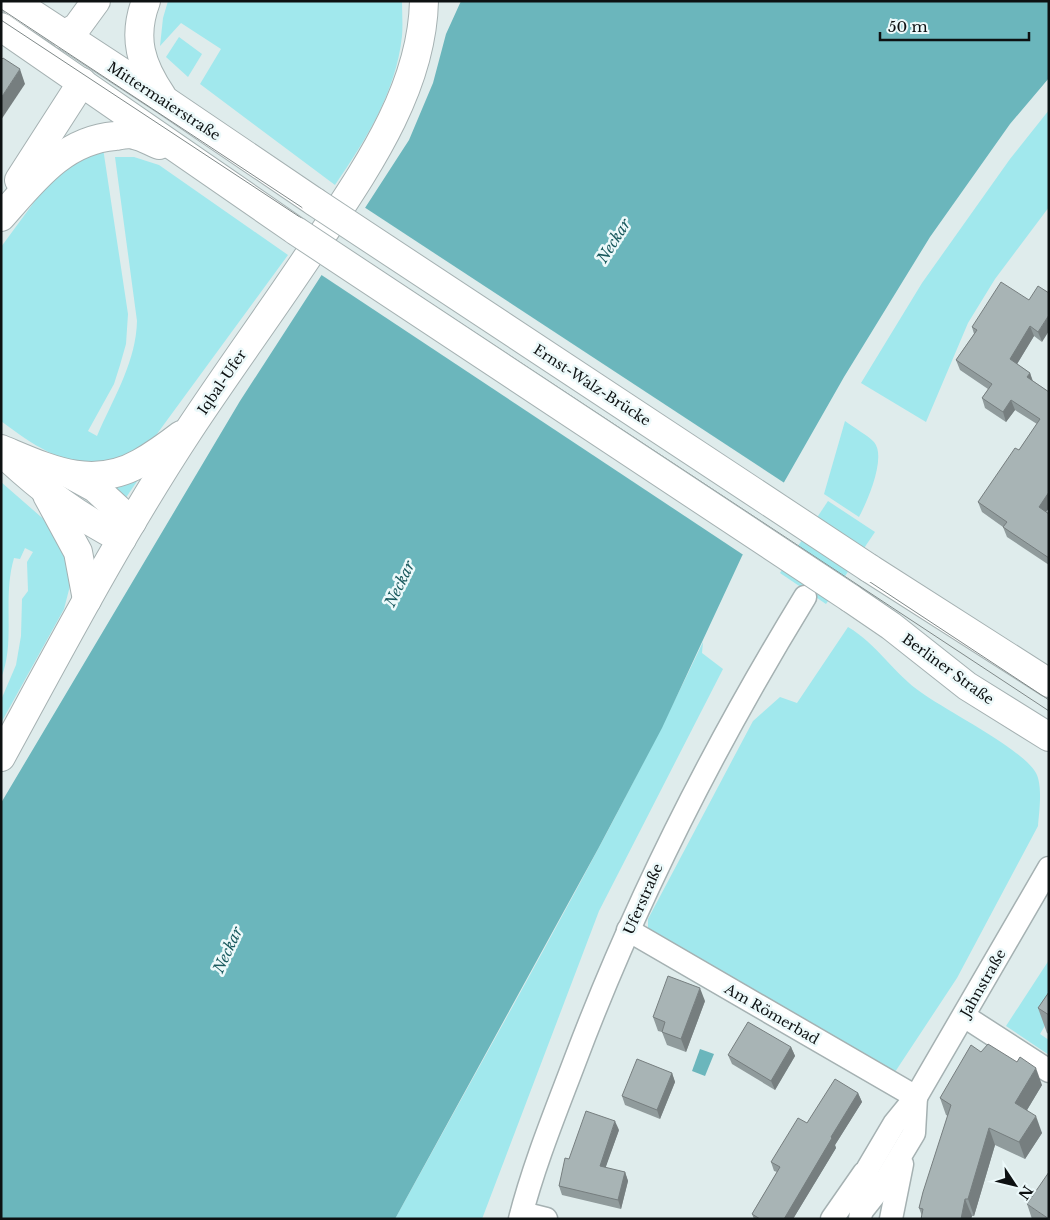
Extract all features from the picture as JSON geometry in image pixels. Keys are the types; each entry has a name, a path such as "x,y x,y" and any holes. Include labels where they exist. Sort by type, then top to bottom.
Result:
{"main road":[{"name":"Mittermaierstraße","path":"14,1 315,202"},
{"path":"72,40 77,27 96,1"},
{"path":"146,1 141,20 140,50 147,73 166,101"},
{"name":"Iqbal-Ufer","path":"1,757 87,600 189,430 343,204 384,134 407,87 419,50 424,1"},
{"path":"1,27 187,156"},
{"path":"1,206 91,88"},
{"path":"1,217 36,177 60,155 96,138 133,134 187,156"},
{"name":"Berliner Straße","path":"187,156 296,232 850,598 891,626 967,686 1044,739"},
{"name":"Ernst-Walz-Brücke","path":"315,202 869,568 1049,683"},
{"path":"72,476 104,475 125,470 140,464 189,430"},
{"path":"1,450 72,476 95,488 127,531"},
{"path":"1,450 46,492 93,524 127,531"},
{"path":"46,492 78,552 87,600"}],"street":[{"name":"Uferstraße","path":"521,1216 557,1108 628,930 673,833 718,746 805,596"},
{"name":"Jahnstraße","path":"859,1217 868,1168 894,1124 916,1097 1049,868"},
{"name":"Am Römerbad","path":"628,930 916,1097"},
{"path":"964,1016 1049,1071"},
{"name":"Jahnstraße","path":"859,1217 904,1153 914,1133 916,1097"},
{"name":"Jahnstraße","path":"891,1219 904,1153"},
{"path":"832,1219 868,1168"},
{"path":"521,1216 546,1219"}],"shaded area":[{"path":"168,1 402,1 402,32 399,57 393,77 378,115 358,151 335,185 200,84 221,49 181,23 160,46 163,18"},
{"path":"179,37 202,54 188,77 166,57"},
{"path":"1049,110 1049,207 995,279 968,323 926,422 861,383 922,283 1010,159"},
{"path":"103,148 128,314 126,344 114,384 88,431 97,436 124,377 136,335 137,321 115,157 134,157 159,165 288,255 154,438 133,452 113,460 94,463 76,462 57,456 39,447 1,421 1,247 54,175"},
{"path":"845,421 871,439 877,449 878,458 874,480 859,517 824,494"},
{"path":"140,477 125,499 112,487"},
{"path":"1,482 56,530 64,542 71,582 64,609 1,723 1,700 16,665 21,636 22,599 28,591 27,562 33,552 25,548 20,559 14,558 9,589 8,650 1,678"},
{"path":"828,501 875,532 826,604 780,573"},
{"path":"848,627 868,642 922,693 1017,753 1036,773 1039,785 1038,826 957,978 895,1072 648,929 648,919 753,721 780,697 797,703"},
{"path":"703,642 702,653 723,669 599,911 482,1219 395,1219 592,861"},
{"path":"1049,960 1049,1019 1040,1034 1049,1040 1049,1055 1006,1026"}],"water":[{"name":"Neckar","path":"461,1 1049,1 1049,78 1010,124 930,237 844,377 742,556 662,728 598,849 395,1219 1,1219 1,803 240,401 409,140 433,83 446,34"},
{"path":"700,1049 714,1054 705,1076 692,1071"}],"pier":[{"path":"364,207 786,484 745,556 320,274"}],"building":[{"path":"3,58 20,69 1,98 1,60"},
{"path":"1001,282 1029,300 1038,286 1049,293 1049,315 1038,332 1030,326 1010,359 1030,373 1027,377 1049,392 1049,492 1039,507 1049,514 1049,558 1003,527 1007,522 978,502 1015,448 1019,450 1040,419 1011,400 1003,412 982,398 992,384 956,360 977,330 972,327"},
{"path":"668,976 700,988 681,1039 662,1032 665,1022 653,1017"},
{"path":"1049,992 1049,1015 1038,1008"},
{"path":"748,1022 791,1047 771,1081 728,1055"},
{"path":"988,1044 1017,1062 1020,1057 1036,1068 1015,1103 1036,1116 1019,1142 989,1128 968,1199 965,1199 961,1219 921,1219 923,1209 919,1208 923,1192 951,1105 940,1098 971,1045 981,1052"},
{"path":"637,1059 672,1073 657,1110 622,1096"},
{"path":"835,1079 858,1093 784,1219 760,1219 752,1214 780,1167 771,1162 798,1118 807,1123"},
{"path":"586,1111 615,1121 600,1166 625,1172 618,1200 559,1186 565,1158 569,1159"},
{"path":"1049,1172 1049,1219 1027,1204"}],"tram line":[{"path":"1,9 1049,700"},
{"path":"1,20 1049,711"}]}
